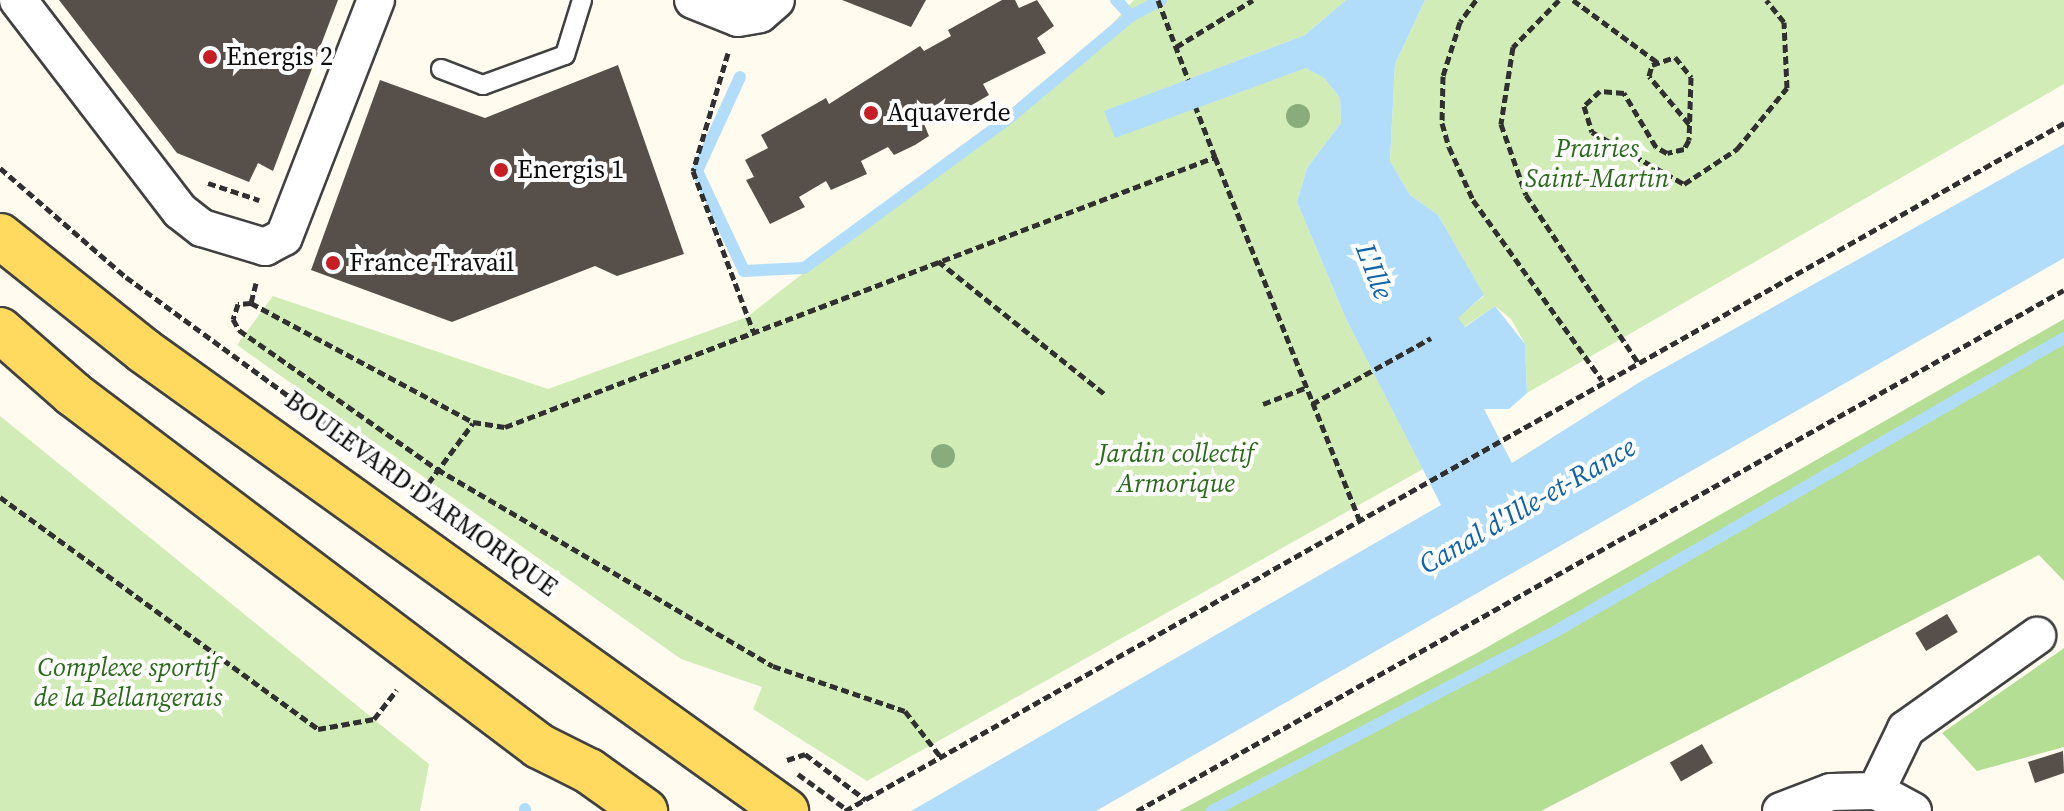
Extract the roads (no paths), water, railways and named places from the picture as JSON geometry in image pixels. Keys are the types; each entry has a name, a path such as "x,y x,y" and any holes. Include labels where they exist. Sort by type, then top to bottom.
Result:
{"main road":[{"name":"BOULEVARD D'ARMORIQUE","path":"0,236 132,343 518,624 573,654 783,784"},
{"path":"0,330 73,394 539,746 589,771 645,811"}],"street":[{"path":"18,0 159,185 202,228 265,247 284,237 376,0"},
{"path":"693,0 738,18 760,14 776,0"},
{"path":"1876,791 1906,729 2037,636"},
{"path":"1781,811 1831,792 1876,791 1913,811"}],"lane":[{"path":"441,69 483,85 565,55 582,0"}],"water":[{"path":"1346,0 1425,0 1395,64 1390,161 1410,195 1438,215 1484,295 1458,318 1465,327 1495,306 1525,344 1527,393 1509,409 1484,409 1512,463 1643,380 2064,144 2064,258 1096,811 911,811 1441,505 1346,319 1297,202 1307,168 1341,123 1340,98 1324,78 1306,68 1115,138 1104,111 1305,35"}],"waterway":[{"path":"740,77 697,171 744,271 804,268 1009,118 1131,16 1116,0"},
{"path":"1131,16 1161,0"},
{"path":"1212,811 1556,631 2064,338"}],"place":[{"name":"Energis 2","path":"210,57"},
{"name":"Aquaverde","path":"871,113"},
{"name":"Energis 1","path":"501,170"},
{"name":"France Travail","path":"333,263"}],"park label":[{"name":"Prairies Saint-Martin","path":"1597,164"},
{"name":"Jardin collectif Armorique","path":"1176,469"},
{"name":"Complexe sportif de la Bellangerais","path":"128,683"}],"water label":[{"name":"L'Ille","path":"1375,271"},
{"name":"Canal d'Ille-et-Rance","path":"1527,505"}]}
